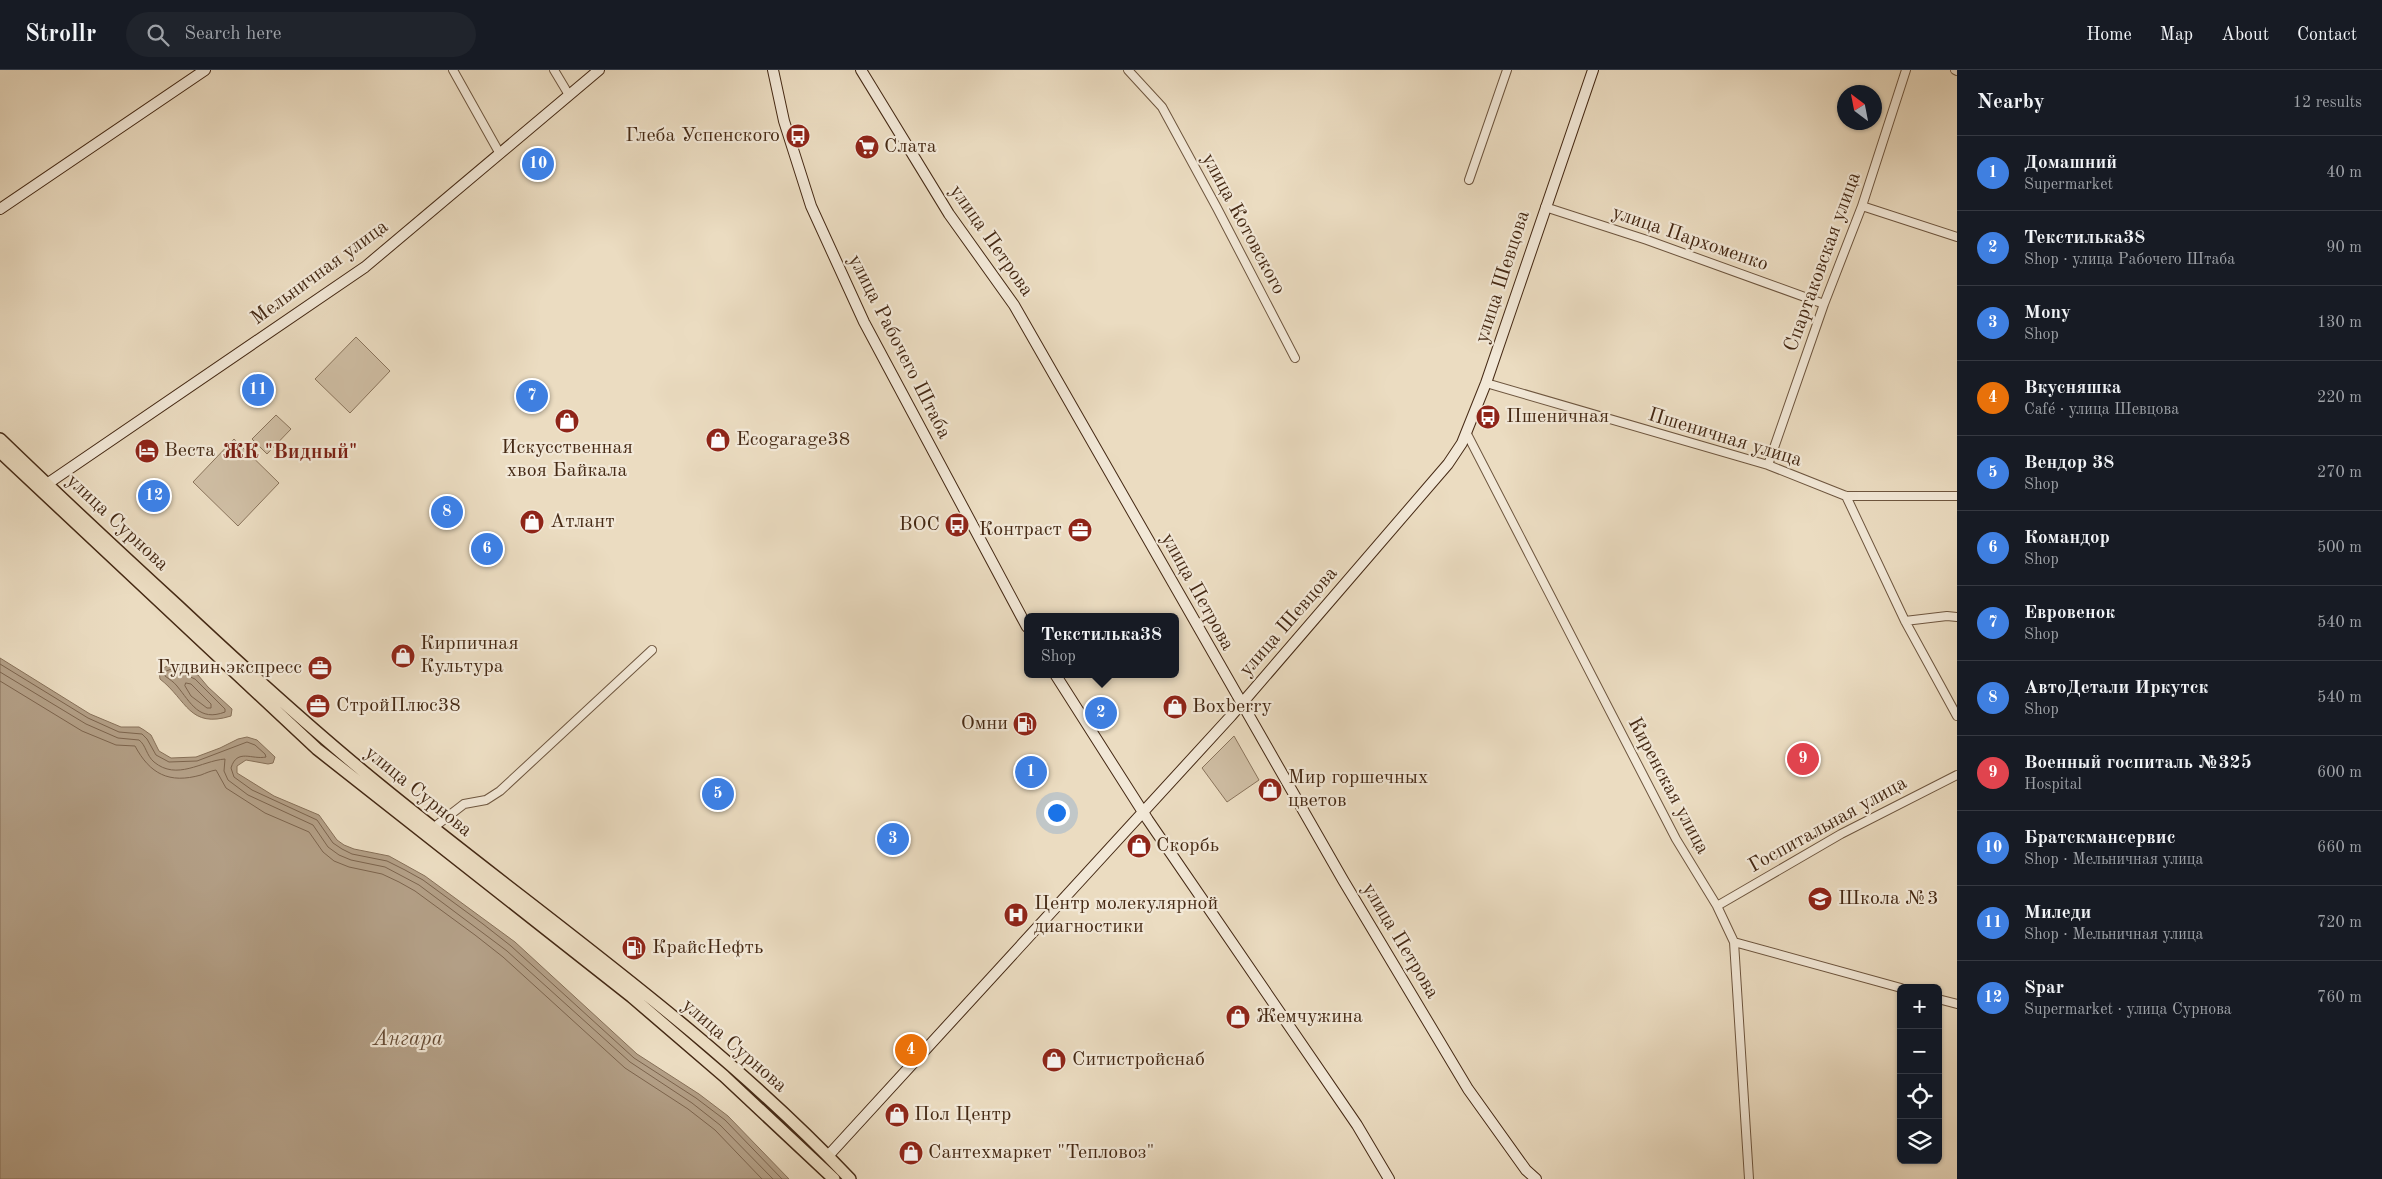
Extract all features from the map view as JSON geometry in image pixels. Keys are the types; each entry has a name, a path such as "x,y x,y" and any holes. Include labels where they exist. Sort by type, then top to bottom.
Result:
{"main road":[{"path":"0,209 87,152 205,70"},
{"name":"Мельничная улица","path":"47,484 366,267 599,70"},
{"name":"улица Рабочего Штаба","path":"773,70 784,121 810,206 864,322 1024,621"},
{"name":"улица Петрова","path":"861,70 949,214 1014,305 1241,705 1468,1089 1520,1163 1536,1179"},
{"name":"улица Шевцова","path":"828,1156 1241,705 1448,464 1462,444 1486,383 1593,70"},
{"name":"улица Сурнова","path":"0,439 317,734 729,1065 828,1156 850,1179"},
{"name":"улица Сурнова","path":"0,452 317,749 632,997 724,1076 834,1179"},
{"path":"1058,678 1143,811 1357,1125 1389,1179"}],"street":[{"path":"453,70 500,154"},
{"path":"554,70 569,95"},
{"name":"улица Котовского","path":"1128,70 1162,107 1295,358"},
{"path":"1469,180 1507,70"},
{"name":"Спартаковская улица","path":"1768,465 1824,304 1862,206 1906,70"},
{"path":"1862,206 1957,236"},
{"name":"улица Пархоменко","path":"1545,207 1647,240 1824,304"},
{"name":"Пшеничная улица","path":"1486,383 1768,465 1846,496 1957,496"},
{"name":"Киренская улица","path":"1466,432 1676,839 1717,906 1734,942 1749,1179"},
{"path":"1846,496 1905,621 1957,716"},
{"path":"1905,621 1947,616 1957,617"},
{"path":"433,828 464,804 486,800 500,791 652,650"},
{"name":"Госпитальная улица","path":"1717,906 1841,834 1957,775"},
{"path":"1734,942 1897,987"},
{"path":"1942,1000 1957,1004"}],"shaded area":[{"path":"356,337 390,371 350,413 315,379"},
{"path":"276,415 291,429 267,454 252,439"},
{"path":"234,439 279,483 238,526 193,482"},
{"path":"1234,736 1259,780 1227,802 1202,768"}],"water":[{"name":"Ангара","path":"0,658 90,714 121,727 139,727 151,735 159,751 171,758 196,757 247,737 257,740 275,757 273,763 268,764 246,760 237,766 237,773 274,796 319,815 337,840 344,845 354,849 389,856 425,876 515,942 637,1054 699,1094 728,1116 789,1179 0,1179"},
{"path":"172,663 198,675 232,709 231,716 206,719 197,716 190,710 160,679 159,671"}],"place":[{"name":"Глеба Успенского","path":"798,136"},
{"name":"Слата","path":"867,147"},
{"name":"Братскмансервис","path":"538,164"},
{"name":"Миледи","path":"258,390"},
{"name":"Евровенок","path":"532,396"},
{"name":"Пшеничная","path":"1488,417"},
{"name":"Искусственная хвоя Байкала","path":"567,421"},
{"name":"Ecogarage38","path":"718,440"},
{"name":"Веста","path":"147,451"},
{"name":"Spar","path":"154,496"},
{"name":"АвтоДетали Иркутск","path":"447,512"},
{"name":"Атлант","path":"532,522"},
{"name":"ВОС","path":"957,525"},
{"name":"Контраст","path":"1080,530"},
{"name":"Командор","path":"487,549"},
{"name":"Кирпичная Культура","path":"403,656"},
{"name":"Гудвин экспресс","path":"320,668"},
{"name":"СтройПлюс38","path":"318,706"},
{"name":"Boxberry","path":"1175,707"},
{"name":"Текстилька38","path":"1101,713"},
{"name":"Омни","path":"1025,724"},
{"name":"Военный госпиталь №325","path":"1803,759"},
{"name":"Домашний","path":"1031,772"},
{"name":"Мир горшечных цветов","path":"1270,790"},
{"name":"Вендор 38","path":"718,794"},
{"name":"Mony","path":"893,839"},
{"name":"Скорбь","path":"1139,846"},
{"name":"Школа №3","path":"1820,899"},
{"name":"Центр молекулярной диагностики","path":"1016,915"},
{"name":"КрайсНефть","path":"634,948"},
{"name":"Жемчужина","path":"1238,1017"},
{"name":"Вкусняшка","path":"911,1050"},
{"name":"Ситистройснаб","path":"1054,1060"},
{"name":"Пол Центр","path":"897,1115"},
{"name":"Сантехмаркет \"Тепловоз\"","path":"911,1153"}],"district":[{"name":"ЖК \"Видный\"","path":"290,452"}]}
